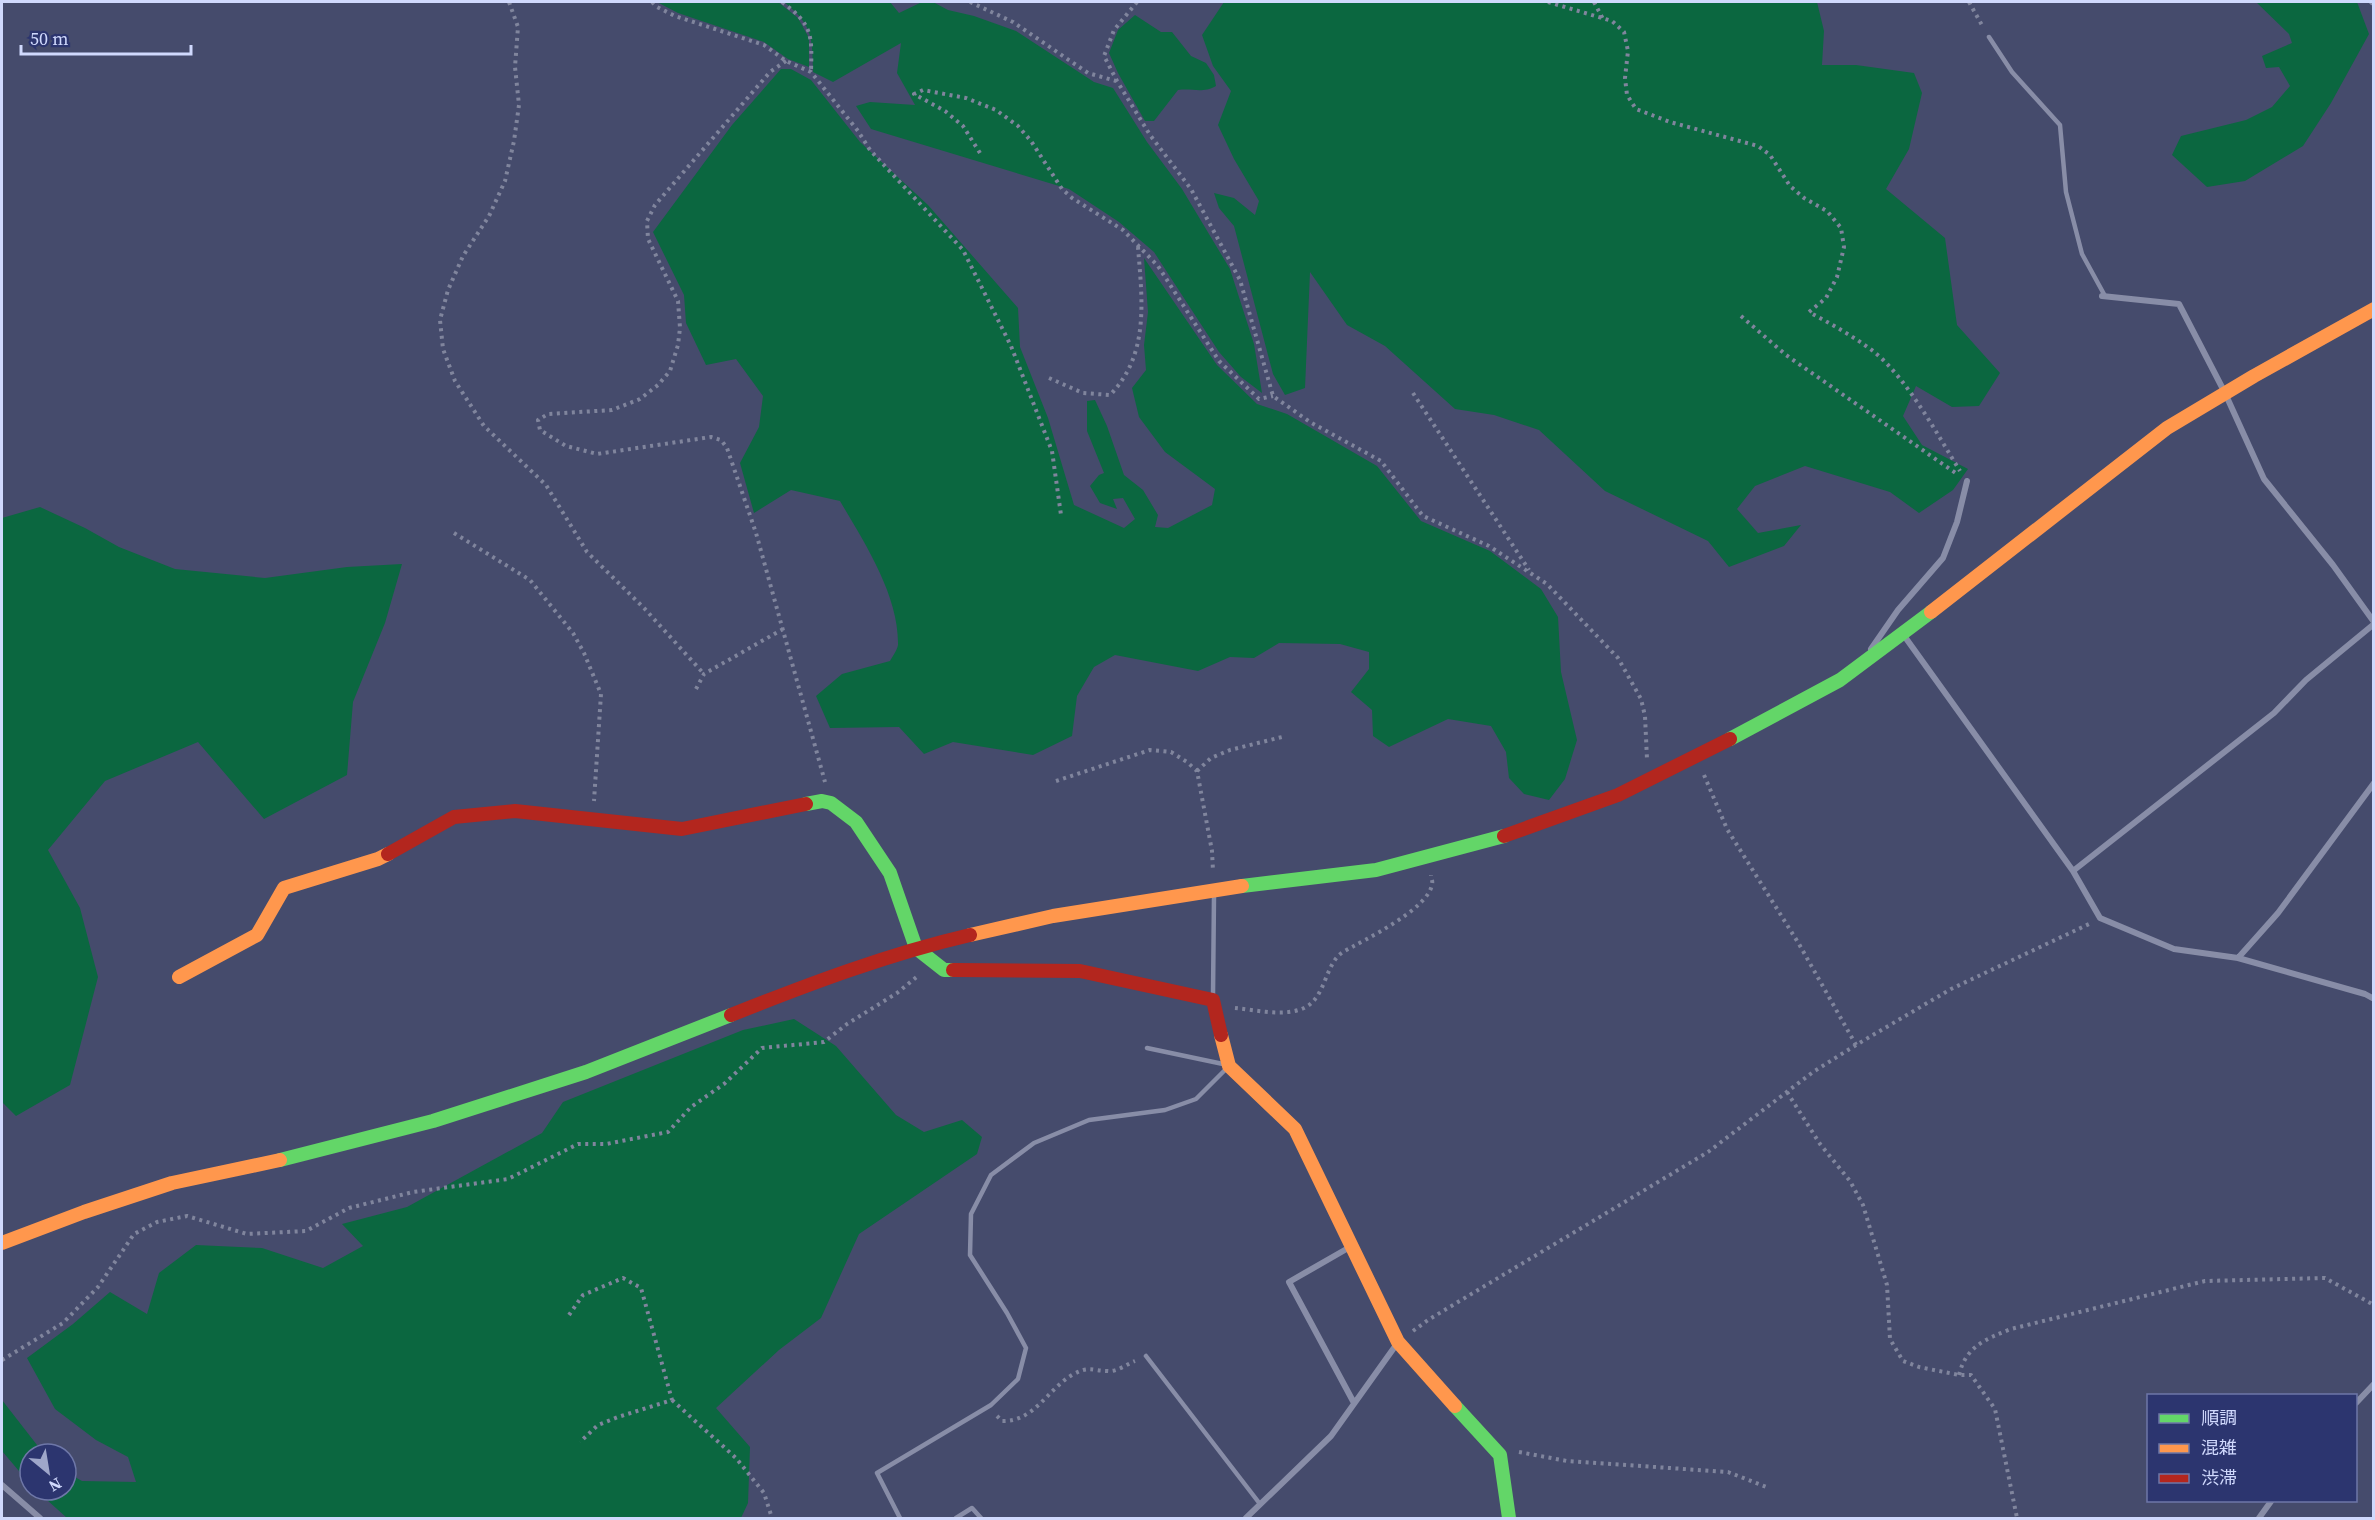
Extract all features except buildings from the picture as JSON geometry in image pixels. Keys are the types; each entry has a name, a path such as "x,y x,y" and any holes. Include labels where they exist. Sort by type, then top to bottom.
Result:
{"street":[{"path":"2073,871 2274,713 2306,680 2373,623 2333,565 2264,478 2225,393 2179,304 2103,296"},
{"path":"2,1243 84,1212 171,1184 306,1154 433,1121 586,1072 806,985 916,948 1053,916 1214,891 1377,870 1506,835 1618,795 1840,680 2167,428 2373,309"},
{"path":"1858,666 1898,610 1943,558 1957,522 1967,482"},
{"path":"1902,634 2073,871 2100,918 2174,949 2238,958 2365,994 2373,999"},
{"path":"2238,958 2278,913 2373,783"},
{"path":"179,977 257,935 284,888 378,860 454,817 515,811 682,829 826,802 831,803 856,822 890,873 916,948 944,970 1080,971 1214,1003 1229,1066 1295,1130 1398,1342 1500,1455 1509,1518"},
{"path":"1351,1247 1289,1282 1354,1403"},
{"path":"1246,1518 1331,1436 1398,1342"},
{"path":"2357,1401 2373,1384"},
{"path":"2,1485 40,1518"},
{"path":"2259,1518 2271,1502"}],"lane":[{"path":"1989,37 2012,72 2060,125 2066,192 2082,254 2103,296"},
{"path":"1214,891 1214,1003"},
{"path":"1147,1048 1229,1066"},
{"path":"900,1518 877,1473 987,1407 1018,1379 1026,1348 970,1255 970,1214 991,1174 1034,1143 1089,1120 1166,1110 1196,1099 1229,1066"},
{"path":"1146,1356 1260,1504"},
{"path":"956,1518 972,1508 981,1518"}],"path":[{"path":"510,2 518,27 515,67 519,105 514,141 505,181 489,216 463,256 448,290 440,320 443,349 455,381 484,426 546,485 587,552 644,608 704,674"},
{"path":"652,2 675,16 764,45 786,61 811,72 858,131 870,150 963,250 1011,346 1052,451 1061,515"},
{"path":"782,2 801,16 812,38 811,72"},
{"path":"970,2 1013,22 1088,73 1117,81"},
{"path":"1137,2 1114,30 1104,56 1150,135 1191,189 1240,280 1273,396 1310,422 1381,461 1423,516 1488,546 1547,584 1618,658 1641,699 1645,716 1648,764 1653,778"},
{"path":"1548,2 1612,21 1624,32 1628,51 1625,78 1627,95 1636,109 1670,122 1758,146 1770,154 1790,186 1804,198 1827,211 1841,228 1844,247 1837,277 1826,298 1809,312 1874,352 1899,378 1931,423 1967,482"},
{"path":"1594,2 1603,19"},
{"path":"1969,2 1989,37"},
{"path":"786,61 770,72 655,205 647,221 648,239 678,301 680,328 678,345 670,371 658,385 640,399 612,410 548,414 538,420 540,430 566,446 597,454 711,437 721,440 727,448 756,533 825,781 826,802"},
{"path":"980,153 963,126 945,111 914,93 923,90 966,98 996,110 1018,126 1031,141 1062,189 1123,230 1158,266 1219,361 1259,399 1273,396"},
{"path":"1049,378 1083,393 1110,395 1121,384 1138,351 1143,315 1138,247"},
{"path":"1742,316 1786,355 1967,482"},
{"path":"1413,393 1531,573"},
{"path":"454,533 530,580 573,633 584,653 601,694 592,820"},
{"path":"696,689 704,674 783,629"},
{"path":"1197,771 1210,758 1230,750 1286,735"},
{"path":"1056,781 1150,750 1171,752 1187,762 1197,771 1212,851 1214,891"},
{"path":"1704,775 1726,829 1798,944 1856,1045"},
{"path":"1214,1003 1281,1012 1305,1008 1318,996 1339,955 1399,919 1424,900 1432,884 1428,856"},
{"path":"1398,1342 1428,1320 1708,1152 1813,1072 1856,1045 1951,989 2100,918"},
{"path":"2,1360 63,1323 98,1287 134,1234 157,1222 187,1216 247,1234 306,1231 349,1208 413,1192 508,1179 578,1144 606,1144 668,1132 691,1107 724,1084 762,1048 824,1042 847,1024 897,993 934,963"},
{"path":"1787,1092 1820,1144 1850,1181 1863,1206 1887,1285 1890,1339 1903,1361 1919,1367 1959,1375 1971,1375 1995,1409 2017,1518"},
{"path":"569,1315 582,1295 623,1278 641,1288 672,1400 736,1458 764,1493 772,1518"},
{"path":"1959,1375 1962,1363 1971,1349 1984,1339 2011,1329 2205,1281 2325,1278 2373,1305"},
{"path":"987,1407 1002,1421 1012,1421 1040,1405 1071,1376 1090,1368 1110,1372 1146,1356"},
{"path":"580,1442 598,1425 672,1400"},
{"path":"1493,1447 1568,1461 1728,1472 1769,1488"}],"green space":[{"path":"657,2 778,2 798,18 809,38 809,67 788,59 764,42 678,13"},
{"path":"784,2 890,2 899,13 922,2 933,2 948,10 974,16 1016,31 1094,82 1113,88 1147,142 1182,189 1230,269 1254,344 1262,393 1241,377 1219,352 1154,252 1119,222 1069,189 871,129 856,106 870,102 915,105 897,73 901,43 833,82 813,72 809,32 801,18"},
{"path":"1224,2 1817,2 1824,31 1822,65 1856,65 1914,73 1922,93 1909,149 1886,189 1945,238 1957,325 2000,373 1979,406 1952,407 1916,386 1903,416 1922,445 1968,469 1953,490 1919,513 1890,492 1805,466 1755,486 1737,509 1758,533 1801,525 1784,546 1729,567 1708,541 1605,491 1539,430 1494,415 1455,409 1385,346 1347,325 1310,272 1305,388 1285,395 1273,374 1234,226 1219,208 1214,193 1234,198 1255,215 1259,201 1234,159 1218,125 1231,91 1213,66 1202,35"},
{"path":"2256,2 2357,2 2369,34 2331,103 2303,146 2245,181 2207,187 2172,155 2181,136 2246,120 2272,107 2290,86 2279,67 2266,68 2262,56 2292,43 2289,34"},
{"path":"1135,15 1161,32 1172,32 1191,56 1206,63 1214,75 1216,86 1202,90 1178,90 1154,121 1145,121 1109,53 1118,30"},
{"path":"781,69 791,69 811,80 860,142 928,205 1018,308 1020,347 1048,418 1074,505 1124,528 1135,519 1123,498 1113,499 1117,509 1100,503 1090,486 1099,475 1104,473 1087,431 1087,401 1095,400 1107,426 1124,475 1143,490 1158,515 1155,527 1168,528 1212,505 1215,489 1165,452 1139,417 1132,388 1146,370 1144,345 1148,312 1144,258 1217,365 1257,404 1287,414 1377,466 1421,521 1490,551 1541,589 1558,617 1561,672 1577,740 1565,779 1549,800 1524,794 1509,778 1506,752 1491,726 1448,719 1389,747 1373,736 1372,710 1351,692 1369,669 1369,652 1340,644 1279,643 1254,658 1230,657 1198,671 1115,655 1094,667 1077,696 1072,736 1033,755 953,742 924,754 899,727 830,728 816,696 842,674 890,661 898,645 893,607 869,551 840,501 791,490 754,513 740,463 759,427 763,396 736,359 706,365 686,323 684,295 653,232 732,125"},
{"path":"40,507 119,547 175,569 265,578 347,567 402,564 385,623 353,702 347,775 264,819 198,742 105,781 48,850 80,908 98,977 70,1085 16,1116 2,1102 2,518"},
{"path":"794,1019 836,1046 896,1115 924,1132 962,1120 982,1137 977,1154 859,1234 821,1318 779,1350 716,1408 750,1447 748,1503 741,1518 67,1518 49,1502 78,1502 78,1479 82,1481 136,1482 128,1457 96,1440 55,1409 27,1358 73,1324 110,1292 147,1314 159,1273 196,1245 262,1248 323,1268 363,1246 342,1224 407,1207 542,1133 563,1102 743,1030"},
{"path":"2,1400 35,1442 18,1442 18,1470 2,1451"}],"traffic: fast":[{"path":"1730,739 1840,680 1931,612"},
{"path":"806,804 822,801 831,803 856,822 890,873 916,948 944,970 953,970"},
{"path":"1242,886 1376,870 1504,836"},
{"path":"280,1160 433,1121 586,1072 731,1015"},
{"path":"1455,1406 1500,1455 1509,1518"}],"traffic: slow":[{"path":"1931,612 2167,428 2374,309"},
{"path":"179,977 257,935 284,888 388,854"},
{"path":"970,935 1053,916 1242,886"},
{"path":"1221,1035 1229,1066 1295,1129 1398,1342 1455,1406"},
{"path":"2,1243 84,1212 172,1183 280,1160"}],"traffic: jam":[{"path":"1504,836 1618,795 1730,739"},
{"path":"388,854 454,817 515,811 682,829 806,804"},
{"path":"731,1015 849,970 970,935"},
{"path":"953,970 1080,971 1213,1000 1221,1035"}]}
